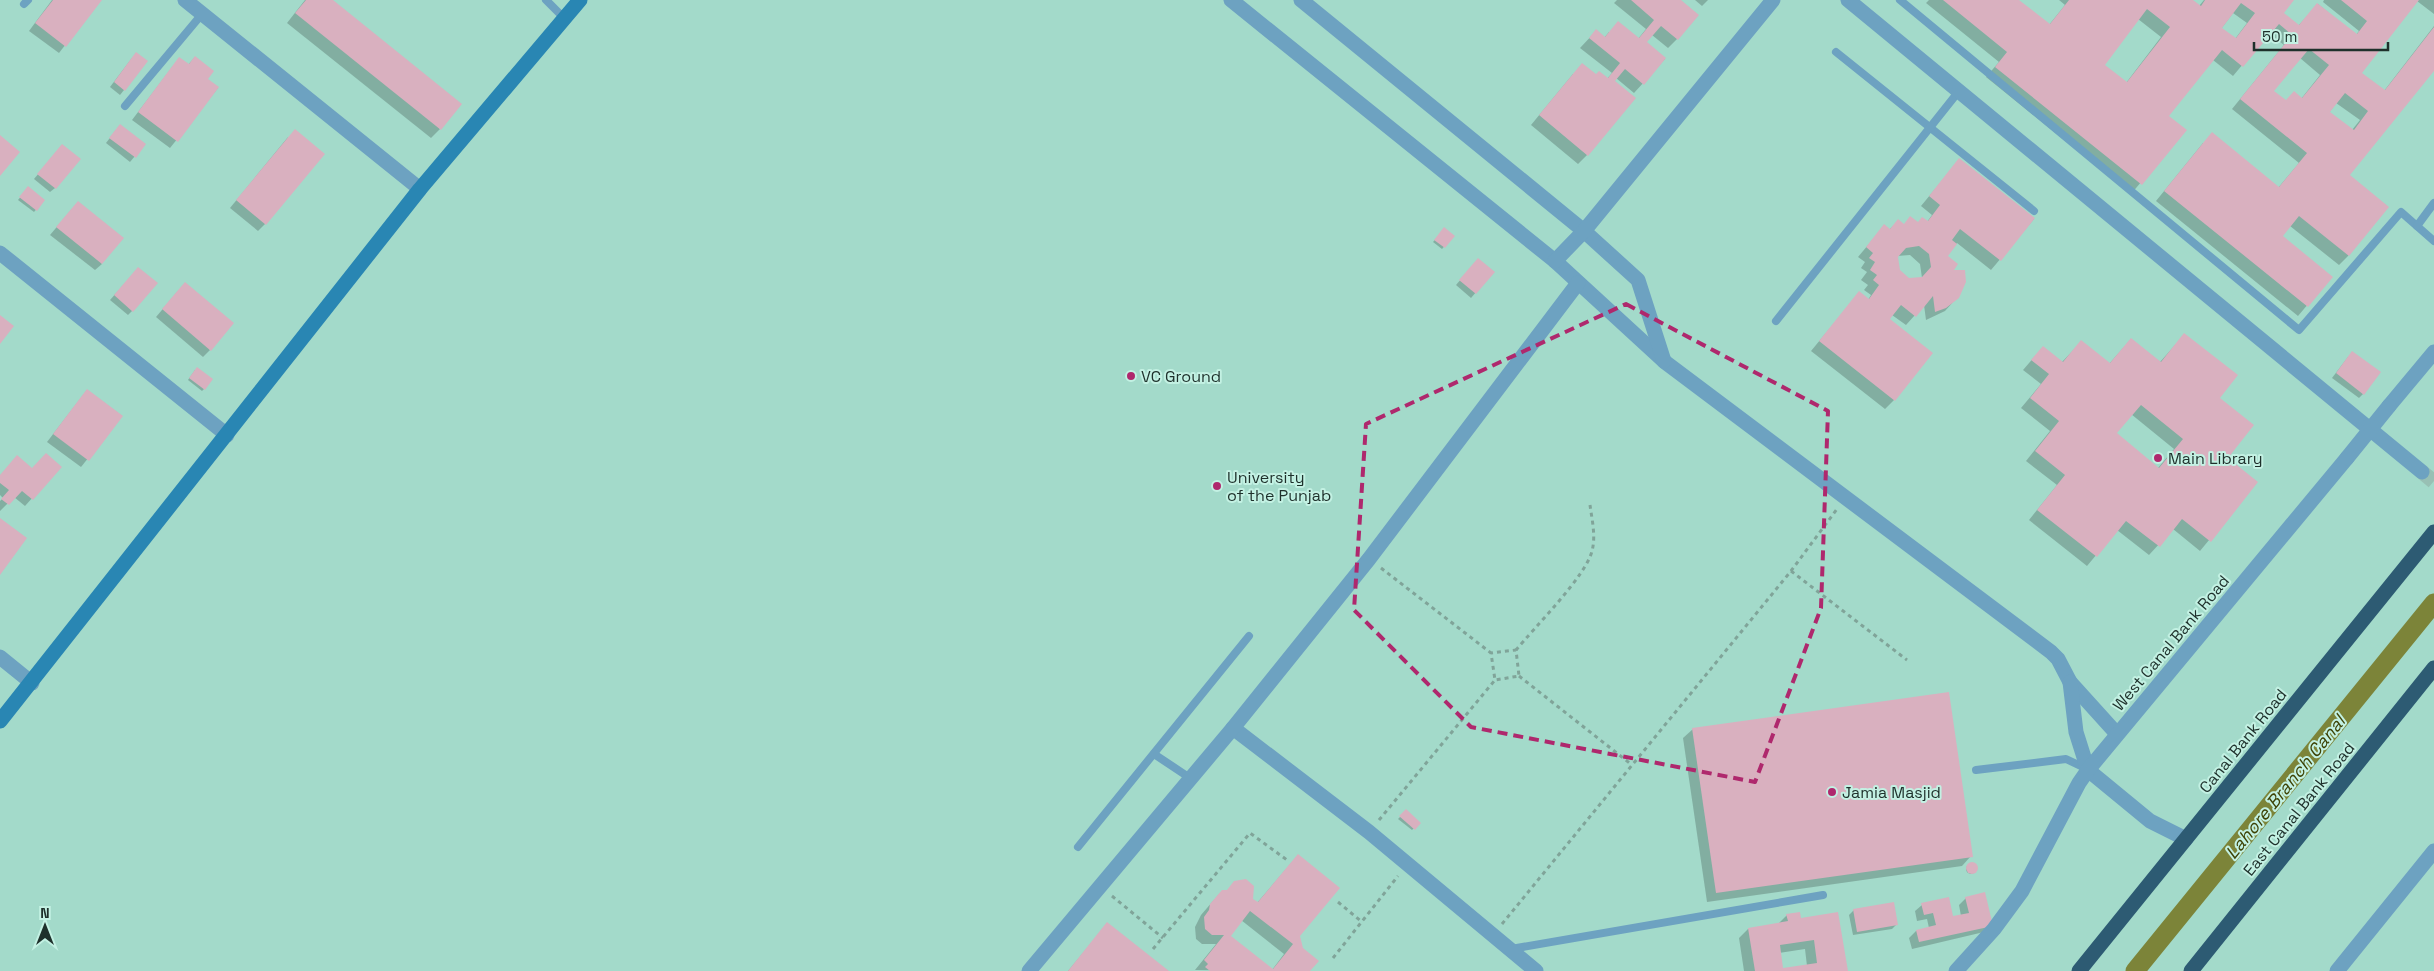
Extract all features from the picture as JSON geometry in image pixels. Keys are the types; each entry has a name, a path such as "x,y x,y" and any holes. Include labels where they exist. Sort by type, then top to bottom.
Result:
{"highway":[{"name":"Canal Bank Road","path":"2079,971 2434,532"},
{"name":"East Canal Bank Road","path":"2191,971 2434,668"}],"street":[{"path":"185,0 420,189"},
{"path":"0,722 420,189 580,0"},
{"path":"1231,0 1555,261 1665,362 2051,652 2062,666 2070,682 2117,734"},
{"path":"1301,0 1584,231 1638,280 1665,362"},
{"path":"1555,261 1584,231 1773,0"},
{"path":"1848,0 2422,472"},
{"path":"2,259 227,435"},
{"path":"1029,971 1233,728 1369,559 1578,283"},
{"name":"West Canal Bank Road","path":"1956,971 1994,930 2022,891 2079,783 2088,770 2434,352"},
{"path":"0,657 32,683"},
{"path":"2070,682 2076,732 2088,770 2150,821 2186,839"},
{"path":"1233,728 1369,832 1494,934 1536,971"},
{"path":"2337,971 2434,851"}],"lane":[{"path":"546,0 564,18"},
{"path":"1900,0 2299,330 2401,212 2434,241"},
{"path":"125,106 202,14"},
{"path":"1836,52 2034,211"},
{"path":"1776,321 1932,128 1959,91"},
{"path":"2417,226 2434,203"},
{"path":"1078,847 1249,636"},
{"path":"1154,754 1190,778"},
{"path":"1976,770 2066,759 2088,770"},
{"path":"1511,949 1822,895"}],"path":[{"path":"1494,934 1791,571 1844,498"},
{"path":"1491,653 1516,650 1585,568 1592,552 1594,535 1590,505"},
{"path":"1369,559 1491,653 1495,680"},
{"path":"1791,571 1907,660"},
{"path":"1516,650 1520,676 1632,766"},
{"path":"1369,832 1495,680 1520,676"},
{"path":"1153,949 1250,833 1287,860"},
{"path":"1333,958 1408,864"},
{"path":"1100,886 1163,938"},
{"path":"1338,902 1362,922"}],"highlighted area":[{"path":"1626,304 1828,411 1821,608 1755,782 1471,727 1354,610 1366,424"}],"shaded area":[{"name":"University of the Punjab","path":"0,0 2434,0 2434,971 0,971"}],"building":[{"path":"53,0 102,0 66,47 35,23"},
{"path":"306,0 333,0 462,104 441,130 295,13"},
{"path":"1631,0 1681,0 1699,15 1678,40 1661,26 1647,42 1666,58 1644,85 1625,69 1615,81 1636,98 1588,156 1539,115 1582,63 1596,74 1599,71 1608,78 1620,63 1589,38 1596,29 1605,37 1618,21 1639,38 1654,20"},
{"path":"1943,0 2019,0 2050,24 2069,0 2193,0 2201,6 2205,0 2294,0 2284,13 2299,25 2317,3 2357,34 2367,21 2341,0 2419,0 2362,73 2385,90 2434,27 2434,71 2350,175 2389,207 2349,256 2299,216 2283,236 2333,277 2308,307 2164,191 2212,132 2279,187 2307,153 2240,99 2292,35 2279,24 2243,67 2222,50 2169,116 2187,130 2142,185 1995,67 2007,52","holes":["2241,3 2255,13 2236,38 2222,28","2147,9 2170,27 2127,82 2105,65","2309,49 2329,65 2302,98 2294,91 2286,100 2274,91","2345,93 2368,111 2354,130 2330,112"]},
{"path":"136,52 148,61 125,91 114,82"},
{"path":"195,56 214,71 208,79 219,87 178,142 138,112 179,57 189,64"},
{"path":"120,124 146,144 136,158 109,138"},
{"path":"295,129 325,154 266,225 236,200"},
{"path":"0,135 20,152 0,176"},
{"path":"62,144 81,159 56,189 37,174"},
{"path":"1959,158 2035,218 2001,261 1960,229 1952,240 1957,244 1948,256 1958,264 1954,270 1965,270 1966,282 1959,298 1946,308 1935,312 1933,296 1916,317 1901,305 1890,319 1933,353 1895,401 1819,341 1859,291 1869,299 1879,285 1873,280 1877,275 1870,270 1875,262 1869,258 1873,253 1866,247 1884,224 1890,229 1898,219 1904,224 1910,216 1918,222 1922,217 1928,221 1940,205 1929,196","holes":["1919,246 1929,254 1931,267 1922,277 1909,278 1900,270 1898,257 1906,248"]},
{"path":"28,186 45,200 37,211 19,197"},
{"path":"78,201 124,238 102,264 56,227"},
{"path":"1444,227 1455,236 1445,248 1434,240"},
{"path":"1478,258 1495,272 1476,294 1459,280"},
{"path":"138,267 158,283 133,312 114,295"},
{"path":"185,282 234,323 211,351 162,309"},
{"path":"0,315 14,326 0,344"},
{"path":"2184,333 2238,375 2220,398 2254,425 2228,458 2258,482 2211,542 2182,519 2160,547 2126,521 2097,557 2037,510 2065,475 2035,451 2059,421 2030,398 2049,374 2031,360 2043,346 2063,362 2081,340 2110,363 2131,338 2161,362","holes":["2141,405 2183,439 2159,468 2117,433"]},
{"path":"2352,351 2381,372 2364,395 2336,373"},
{"path":"197,367 213,379 205,390 189,378"},
{"path":"87,389 123,416 89,461 53,434"},
{"path":"46,453 62,467 33,500 22,491 9,505 1,499 9,490 0,483 0,475 17,455 32,468"},
{"path":"0,518 27,538 0,575"},
{"name":"Jamia Masjid","path":"1949,692 1973,857 1716,893 1692,728"},
{"path":"1406,809 1421,823 1415,830 1399,816"},
{"path":"1298,854 1340,888 1300,936 1303,948 1319,961 1310,971 1210,971 1205,967 1208,964 1204,960 1224,935 1212,935 1205,929 1204,917 1209,910 1210,904 1222,890 1227,890 1234,881 1246,879 1254,886 1253,899 1258,902","holes":["1250,911 1293,944 1273,969 1231,936"]},
{"path":"1972,862 1978,868 1972,874 1966,868"},
{"path":"1985,892 1993,926 1919,942 1916,930 1936,925 1933,913 1924,915 1921,903 1949,897 1953,916 1969,913 1965,897"},
{"path":"1894,902 1898,925 1857,932 1853,909"},
{"path":"1800,912 1801,918 1838,912 1848,971 1755,971 1748,928 1788,921 1786,914","holes":["1814,940 1817,963 1783,968 1780,945"]},
{"path":"1107,922 1169,971 1068,971"}],"waterway":[{"name":"Lahore Branch Canal","path":"2135,971 2434,603"}],"tunnel":[{"path":"2422,472 2434,482"}],"place":[{"name":"VC Ground","path":"1131,376"},
{"name":"Main Library","path":"2158,458"},
{"name":"University of the Punjab","path":"1217,486"},
{"name":"Jamia Masjid","path":"1832,792"}]}
